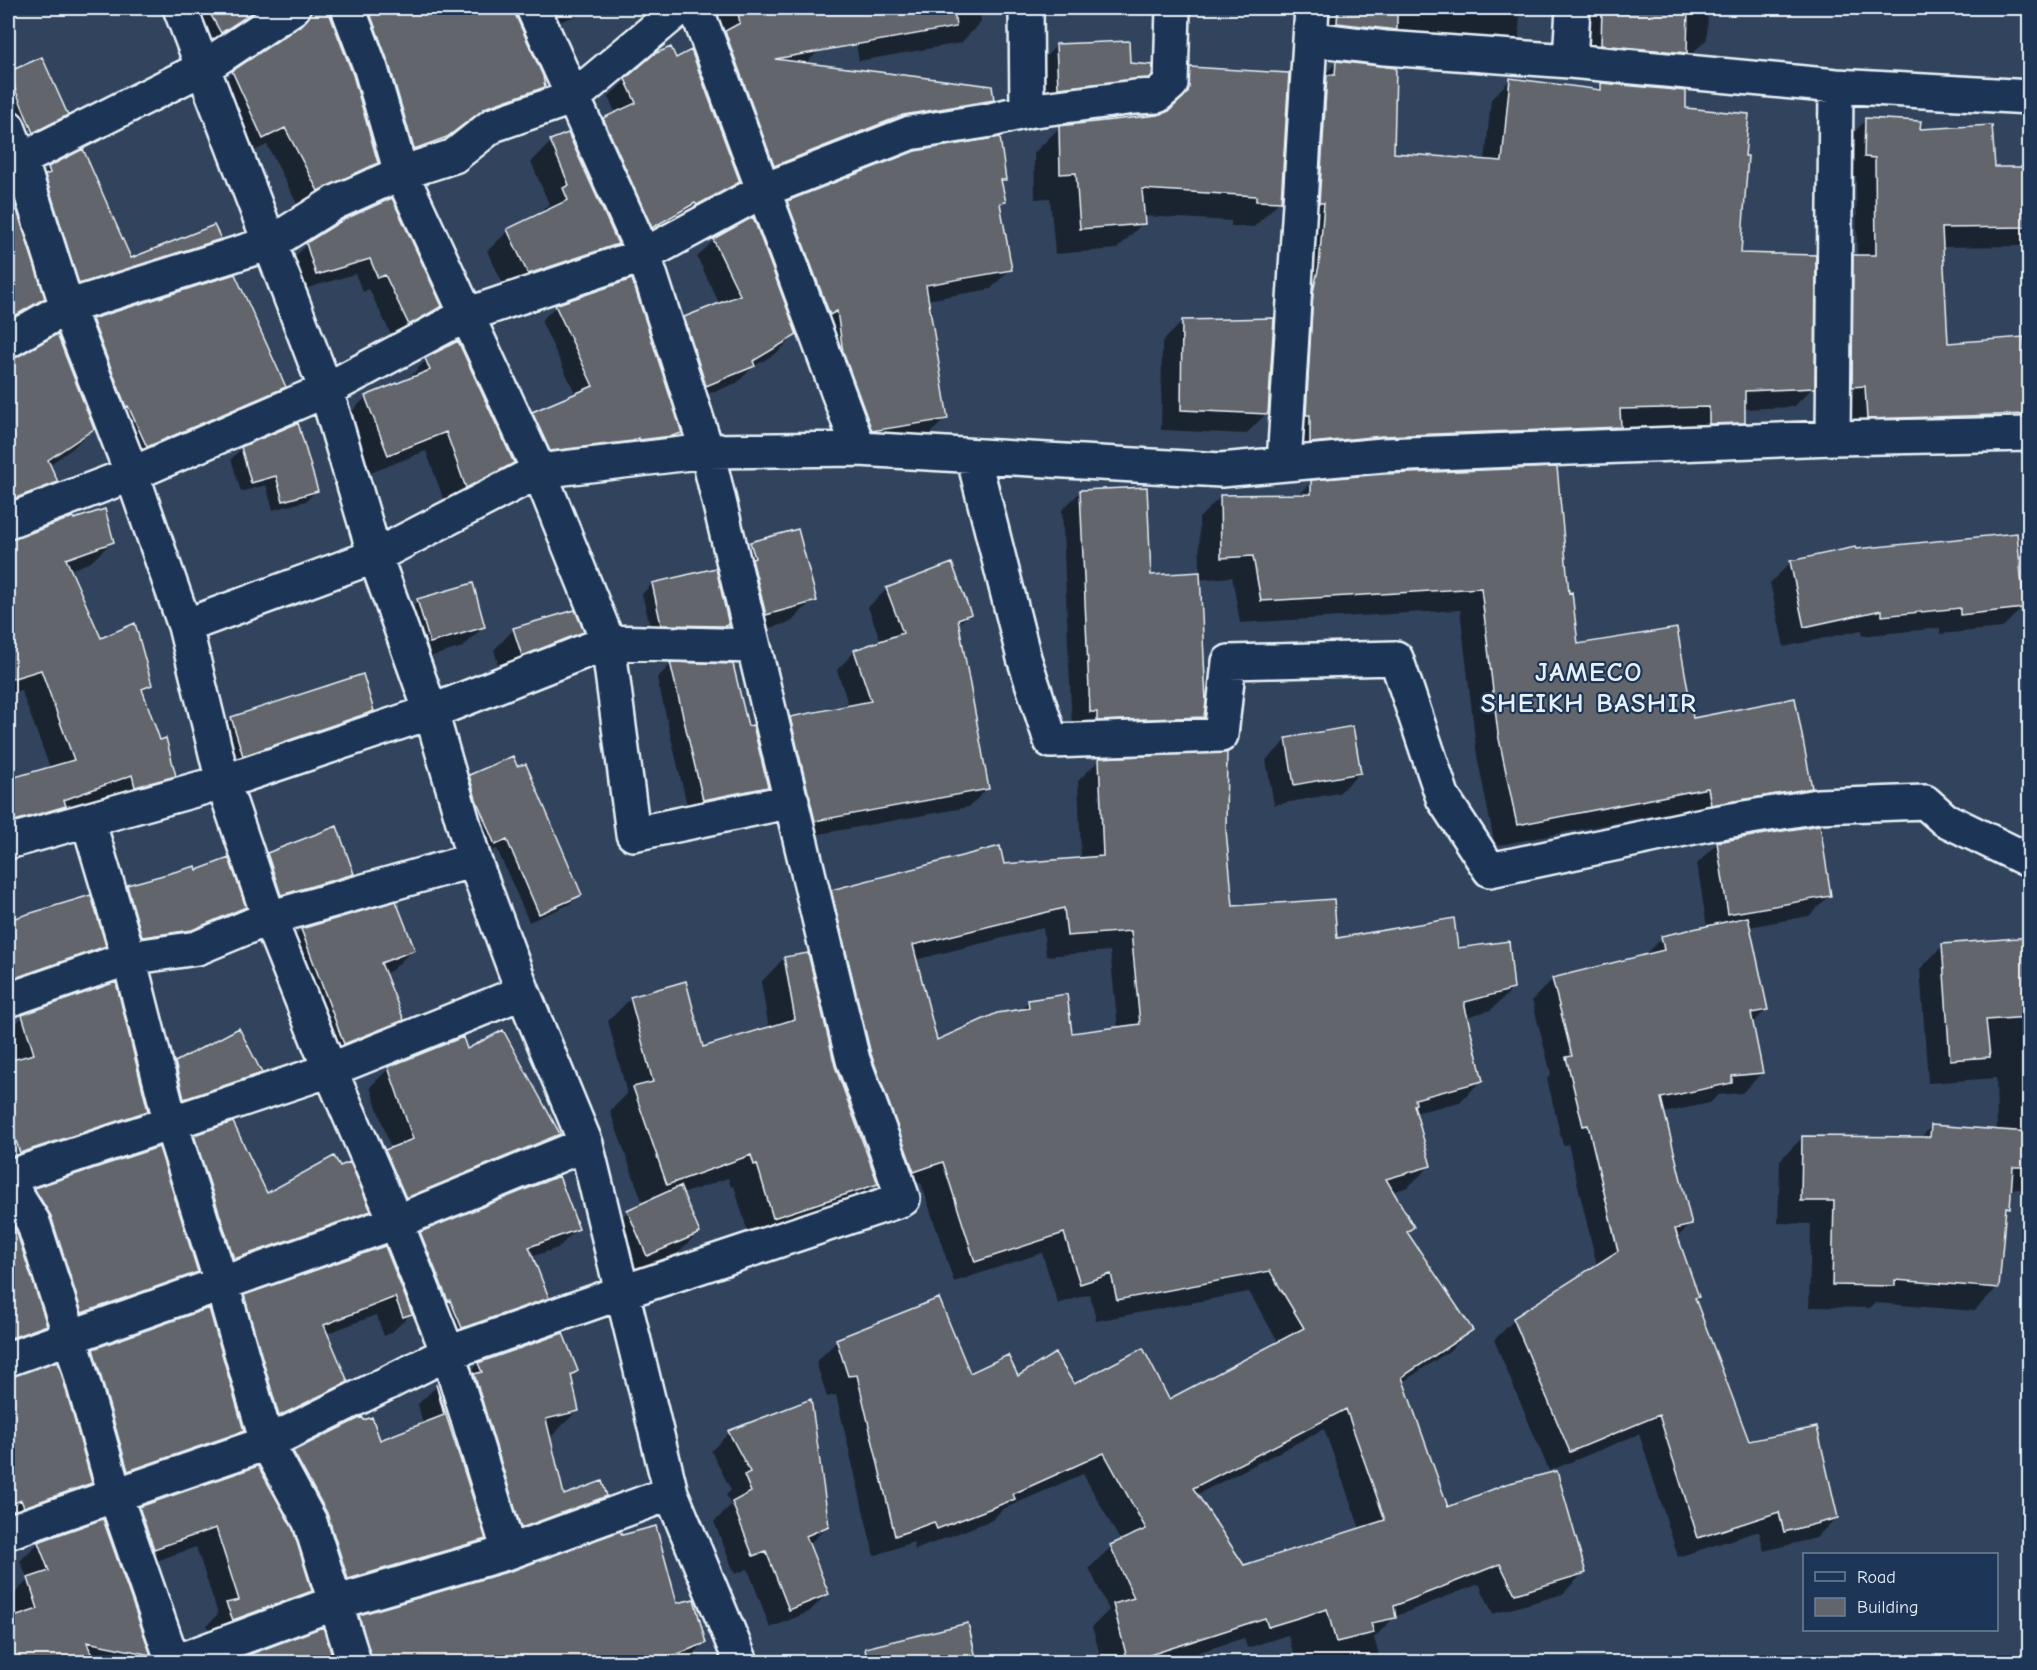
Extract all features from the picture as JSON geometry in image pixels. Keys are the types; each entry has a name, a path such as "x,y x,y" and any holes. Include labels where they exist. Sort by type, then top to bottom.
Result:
{"street":[{"path":"180,8 326,390 375,556 431,712 474,860 523,992 586,1144 671,1493 741,1662"},
{"path":"14,164 203,68 293,8"},
{"path":"348,8 371,69 401,173 539,471 608,642 633,834 792,801"},
{"path":"8,1532 267,1443 448,1353 903,1199 884,1140 853,1060 707,451 644,255 533,8"},
{"path":"8,341 68,308 271,243 334,203 401,173 454,156 493,125 574,97 680,8"},
{"path":"696,8 859,449"},
{"path":"1026,8 1027,111"},
{"path":"8,521 132,474 326,390 466,315 644,255 764,190 910,133 991,120 1027,111 1157,96 1171,84 1173,8"},
{"path":"1570,61 1573,8"},
{"path":"1284,464 1312,23 1385,48 1570,61 1836,86 2030,97"},
{"path":"1833,438 1836,86"},
{"path":"8,127 14,164 132,474 185,626 224,782 269,918 448,1353 509,1552"},
{"path":"185,626 375,556 539,471 707,451 859,449 1221,470 1383,455 1833,438 2030,434"},
{"path":"973,456 1024,658 1051,741 1221,735 1229,662 1396,658 1443,798 1490,870 1708,824 1818,806 1925,802 1944,819 2030,861"},
{"path":"8,842 224,782 431,712 608,642 753,646"},
{"path":"88,820 129,958 171,1124 222,1285 267,1443 310,1522 354,1662"},
{"path":"8,1000 129,958 197,948 269,918 474,860"},
{"path":"8,1177 330,1070 523,992"},
{"path":"8,1359 396,1222 586,1144"},
{"path":"8,1182 33,1222 70,1336 115,1495 174,1662 334,1603 509,1552 671,1493"}],"building":[{"path":"207,8 260,8 221,33"},
{"path":"312,8 330,8 330,15 353,75 378,163 318,191 285,128 263,139 232,71 303,24"},
{"path":"368,8 514,8 543,76 545,87 487,107 447,137 414,149 389,64"},
{"path":"737,8 954,8 956,27 775,59 992,86 994,100 903,115 774,166 725,31 740,23"},
{"path":"1338,8 1397,8 1397,30 1337,23"},
{"path":"1602,8 1688,8 1687,53 1601,45"},
{"path":"1129,41 1130,63 1153,65 1150,78 1058,88 1056,44"},
{"path":"671,47 676,58 691,50 740,182 697,205 695,203 652,228 603,118 636,103 625,79 654,54"},
{"path":"42,57 68,115 33,133 8,72"},
{"path":"1336,61 1396,68 1394,153 1502,161 1510,78 1601,90 1601,83 1686,91 1686,108 1749,114 1741,253 1816,255 1815,388 1745,391 1745,423 1709,424 1709,407 1620,409 1621,427 1382,436 1310,443 1310,415 1306,415 1313,292 1319,266 1324,203 1319,203 1327,75 1335,75"},
{"path":"1190,67 1289,73 1281,202 1256,201 1256,196 1142,189 1145,224 1080,229 1076,173 1060,174 1059,126 1158,115 1169,111 1188,92"},
{"path":"1865,118 1921,121 1920,129 1992,125 1995,167 2030,167 2030,227 1942,228 1948,343 2024,337 2029,414 1867,419 1865,386 1852,387 1853,255 1876,255 1875,158 1864,157"},
{"path":"568,133 618,244 528,274 507,229 568,200 563,188 569,185 550,140"},
{"path":"1000,137 1006,180 1001,180 1006,202 1000,203 1012,270 926,285 948,419 872,431 843,352 837,311 830,315 787,201 915,151"},
{"path":"83,149 131,258 214,225 221,239 79,284 45,175 50,173 48,167"},
{"path":"10,188 45,298 8,320 8,189"},
{"path":"392,198 442,306 409,325 385,275 378,278 370,259 316,275 306,243 343,220"},
{"path":"753,217 797,335 753,361 755,366 706,386 684,317 740,295 713,239"},
{"path":"235,274 286,387 147,447 128,406 126,407 92,319"},
{"path":"632,279 682,433 550,451 532,412 593,386 555,305"},
{"path":"1274,318 1268,414 1181,410 1182,320"},
{"path":"57,334 94,429 48,460 58,482 8,501 8,360"},
{"path":"458,341 514,463 466,488 446,432 388,455 365,396 430,370 425,358"},
{"path":"298,423 318,491 283,501 276,476 251,483 241,447"},
{"path":"1557,467 1569,593 1572,592 1578,644 1677,628 1693,718 1795,698 1812,788 1711,805 1708,788 1517,825 1498,734 1481,588 1261,601 1253,556 1221,558 1220,495 1311,494 1311,480 1384,474"},
{"path":"1147,487 1151,575 1200,572 1206,701 1204,717 1097,721 1097,712 1090,712 1080,490"},
{"path":"105,509 114,542 66,559 101,638 135,623 152,685 142,689 160,740 166,738 176,776 135,787 132,775 64,800 66,806 8,823 8,779 74,760 41,670 8,680 8,539 15,539 73,517 74,519"},
{"path":"798,529 817,601 766,615 750,542"},
{"path":"2017,533 2024,608 1960,615 1960,608 1882,616 1882,610 1804,627 1790,561 1855,547 1856,549"},
{"path":"952,563 971,614 958,619 989,789 815,821 790,717 871,701 854,650 903,633 886,588"},
{"path":"716,568 729,625 661,625 652,583"},
{"path":"473,583 485,627 430,643 417,599"},
{"path":"575,610 584,632 522,656 513,628"},
{"path":"670,662 733,664 748,726 753,725 768,787 703,800"},
{"path":"363,674 374,711 243,756 231,717"},
{"path":"1353,726 1361,773 1294,785 1286,738"},
{"path":"1227,752 1226,830 1233,906 1334,899 1337,938 1454,918 1458,948 1509,941 1514,989 1465,1002 1483,1081 1415,1099 1416,1104 1414,1105 1431,1166 1386,1179 1414,1227 1407,1232 1473,1330 1402,1377 1448,1507 1506,1484 1557,1471 1586,1573 1515,1594 1500,1564 1394,1606 1396,1618 1371,1623 1374,1633 1336,1642 1327,1609 1268,1627 1265,1618 1128,1662 1113,1604 1134,1598 1110,1545 1146,1529 1104,1453 1013,1494 1015,1499 937,1529 934,1522 895,1536 857,1375 848,1376 836,1339 939,1298 970,1373 1008,1355 1018,1376 1055,1353 1074,1384 1143,1348 1169,1399 1304,1328 1270,1271 1117,1300 1111,1274 1080,1284 1064,1233 975,1262 943,1162 914,1172 871,1054 831,890 1000,846 1004,864 1103,856 1099,758","holes":["1064,908 1067,936 1131,931 1140,1024 1072,1033 1067,994 1028,1000 1029,1008 997,1013 937,1040 913,945","1346,1409 1385,1520 1244,1565 1193,1488"]},
{"path":"513,756 517,766 526,764 582,895 539,914 507,840 495,845 469,775"},
{"path":"1820,825 1831,896 1728,914 1717,842"},
{"path":"337,826 354,874 281,895 267,853"},
{"path":"229,858 246,907 192,930 142,937 127,885 196,866 197,870"},
{"path":"91,895 106,946 12,979 8,963 8,920"},
{"path":"396,901 415,950 381,963 404,1020 344,1044 301,929"},
{"path":"1748,917 1768,1010 1751,1013 1763,1073 1732,1076 1732,1083 1661,1098 1692,1225 1675,1229 1699,1297 1695,1298 1749,1441 1817,1427 1838,1518 1784,1532 1779,1512 1698,1538 1659,1415 1570,1452 1513,1318 1618,1251 1588,1125 1583,1126 1566,1057 1572,1056 1552,978 1664,950 1661,936"},
{"path":"2030,937 2030,1017 1986,1020 1990,1057 1950,1060 1942,944"},
{"path":"808,953 835,1066 878,1184 773,1218 757,1164 754,1165 751,1155 667,1185 633,1087 653,1082 630,997 686,981 703,1047 795,1019 784,957"},
{"path":"116,982 148,1111 20,1153 8,1117 8,1061 34,1054 22,1015"},
{"path":"239,1028 262,1073 184,1099 175,1062"},
{"path":"503,1030 560,1134 406,1198 385,1150 413,1139 388,1067 463,1037 467,1049"},
{"path":"233,1122 267,1193 334,1156 340,1166 350,1162 371,1211 234,1259 194,1135"},
{"path":"1931,1125 2030,1132 2030,1167 2013,1167 2010,1208 2006,1207 1999,1288 1895,1280 1895,1286 1832,1285 1834,1201 1801,1201 1802,1136 1930,1137"},
{"path":"159,1147 198,1272 82,1313 51,1216 34,1188"},
{"path":"559,1176 579,1229 529,1247 549,1298 462,1328 450,1300 448,1301 420,1232"},
{"path":"680,1186 700,1233 647,1256 627,1210"},
{"path":"8,1217 16,1230 47,1325 8,1339"},
{"path":"385,1246 412,1314 403,1317 395,1297 324,1325 348,1382 279,1416 244,1295"},
{"path":"209,1308 244,1431 128,1471 93,1349"},
{"path":"563,1333 578,1371 571,1375 579,1411 546,1419 564,1495 602,1481 607,1496 521,1528 474,1374 482,1372 478,1363"},
{"path":"58,1361 92,1483 24,1507 21,1500 8,1506 8,1377"},
{"path":"436,1384 486,1539 348,1579 327,1513 293,1451 362,1417 364,1420 372,1417 380,1440 444,1415"},
{"path":"811,1399 829,1526 806,1536 829,1594 789,1610 766,1551 753,1556 732,1502 751,1492 744,1475 750,1472 728,1431"},
{"path":"258,1466 293,1529 312,1591 233,1620 226,1603 239,1600 216,1528 154,1549 139,1507"},
{"path":"103,1519 151,1655 87,1642 94,1662 16,1662 8,1636 8,1619 38,1609 28,1578 49,1571 38,1542"},
{"path":"656,1526 677,1603 694,1599 706,1643 657,1662 372,1662 359,1615 514,1570 620,1531 622,1535"},
{"path":"968,1623 977,1662 867,1662 865,1648"},
{"path":"323,1627 334,1662 251,1662 248,1655"}],"district":[{"name":"JAMECO SHEIKH BASHIR","path":"1589,688"}]}
